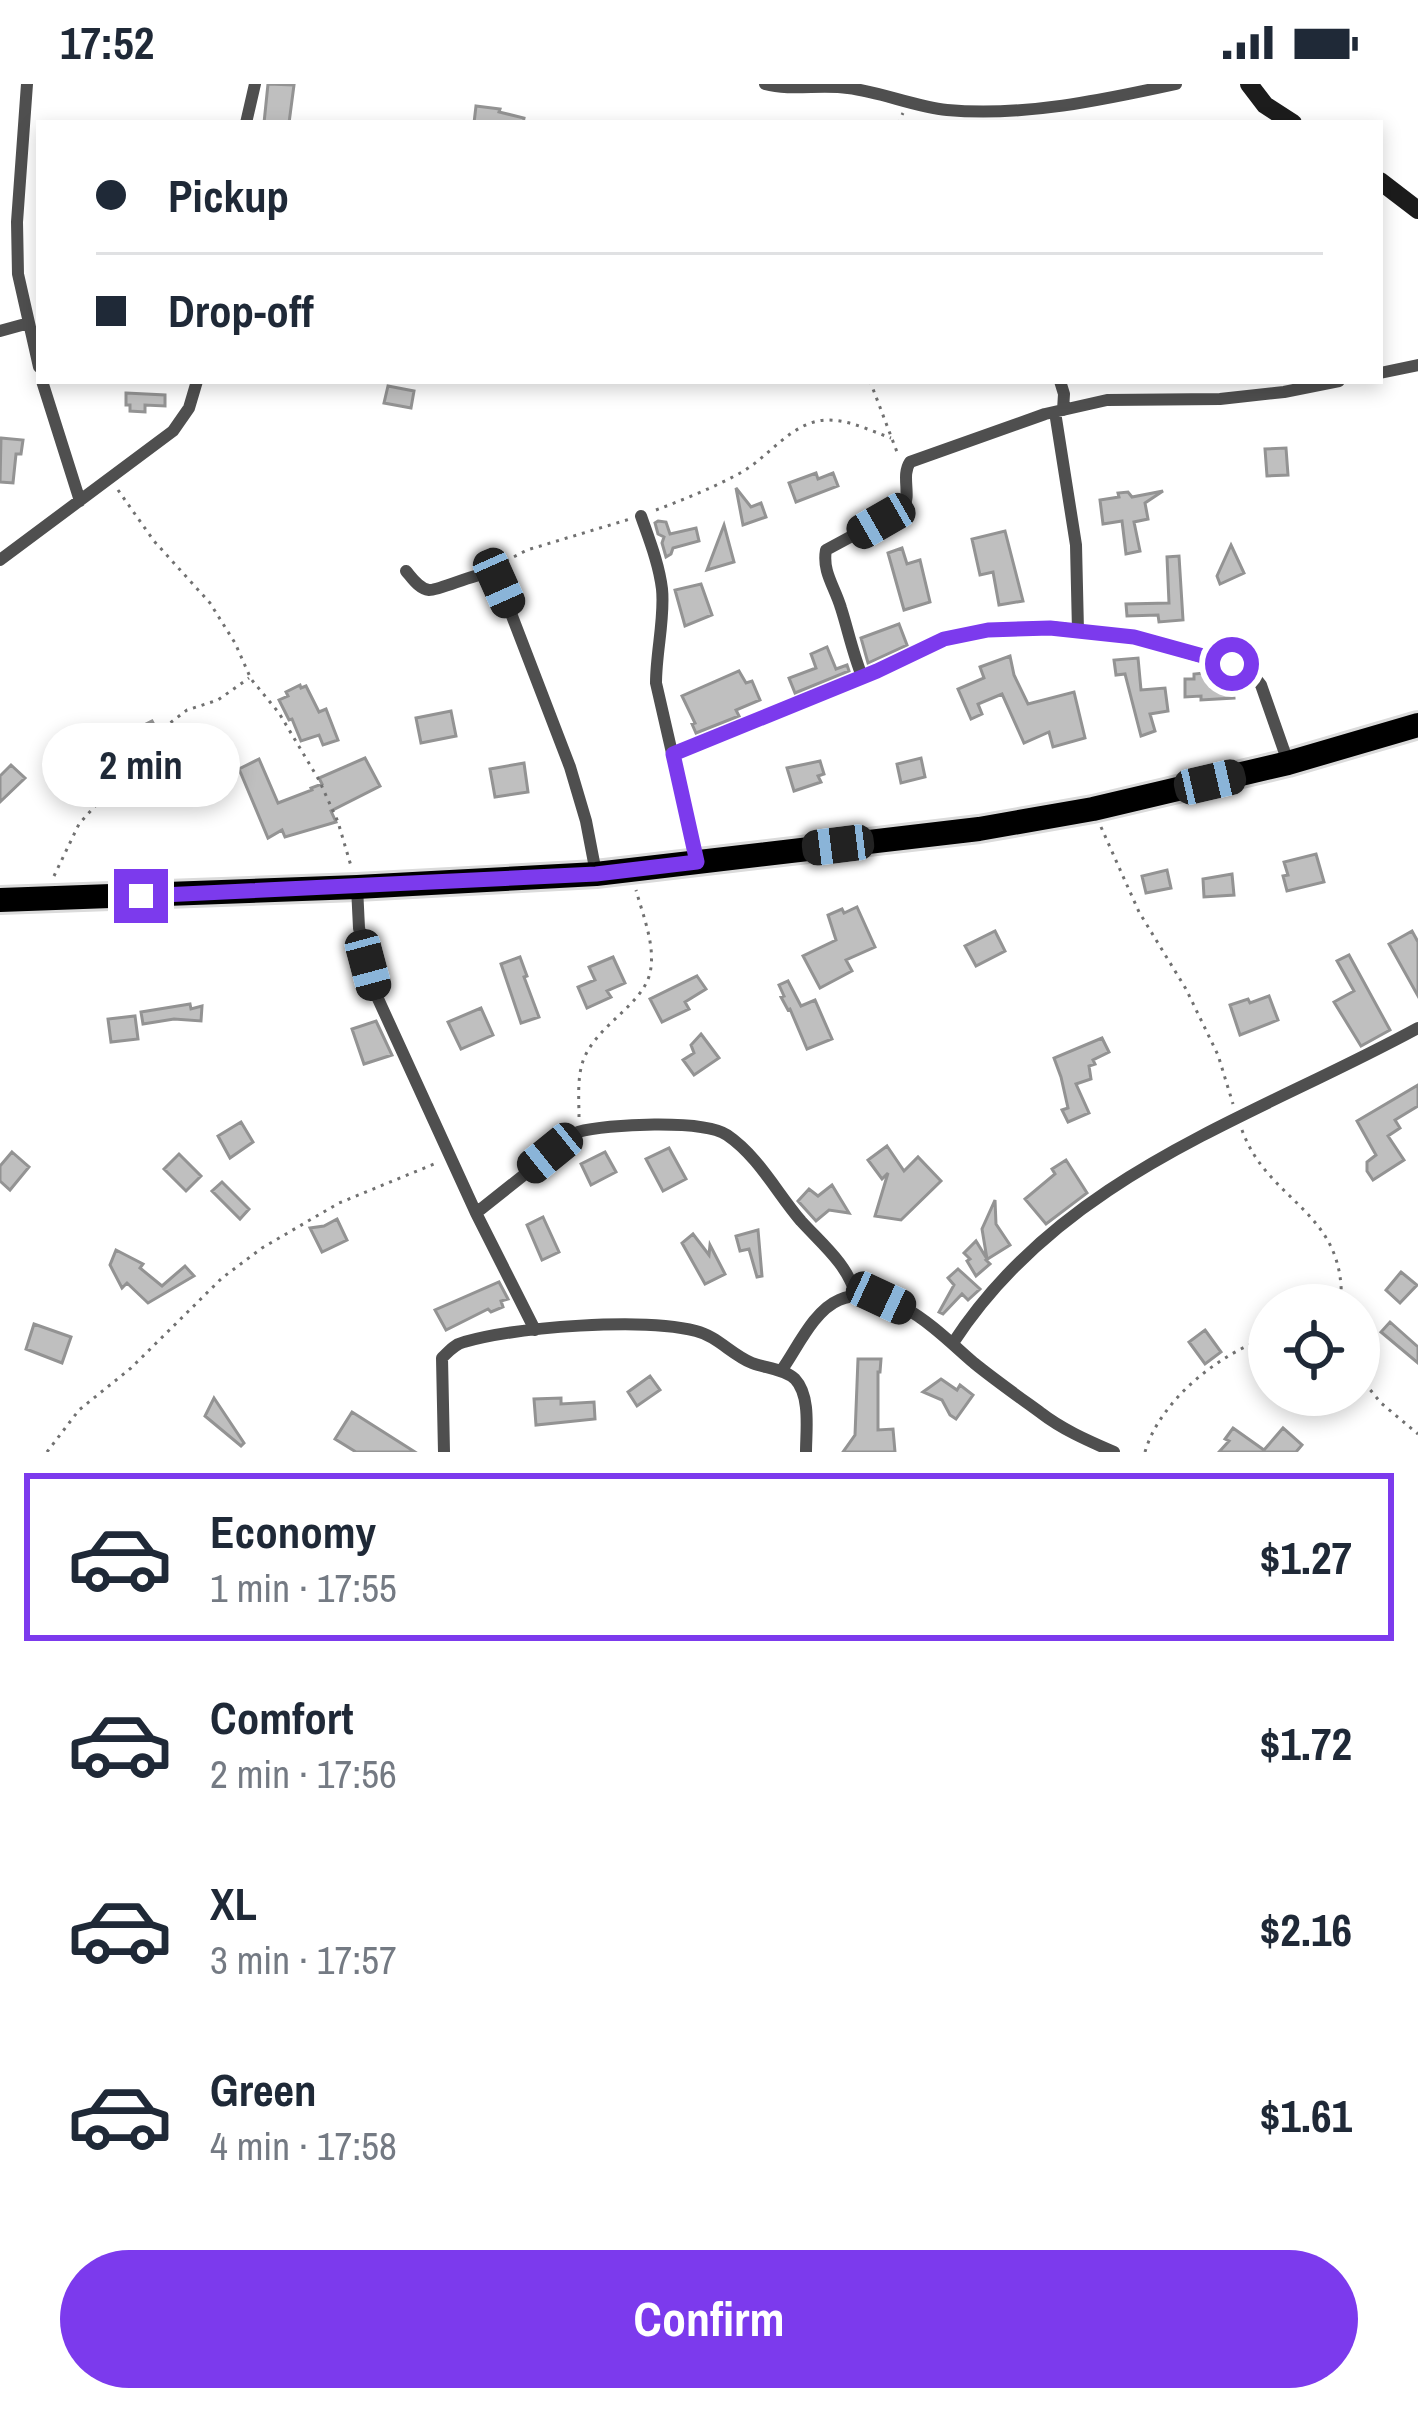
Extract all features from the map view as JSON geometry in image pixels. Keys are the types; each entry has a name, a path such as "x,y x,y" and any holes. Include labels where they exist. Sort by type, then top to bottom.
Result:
{"highway":[{"path":"0,900 596,874 980,829 1093,809 1288,764 1418,725"}],"street":[{"path":"27,84 16,222 18,274 36,354"},
{"path":"247,120 255,84"},
{"path":"765,84 844,87 940,109 1003,117 1177,84"},
{"path":"1250,84 1265,105 1288,120"},
{"path":"1383,183 1414,201"},
{"path":"0,331 29,323"},
{"path":"1383,372 1418,365"},
{"path":"43,384 80,501"},
{"path":"0,560 173,430 189,409 196,384"},
{"path":"1061,384 1064,394 1059,411 1076,545 1078,631"},
{"path":"862,676 826,573 826,550 904,508 910,462 1059,411 1107,400 1220,399 1324,384"},
{"path":"641,516 662,592 656,683 697,862"},
{"path":"406,571 429,590 487,573 499,583 570,767 596,874"},
{"path":"673,754 944,639 988,630 1050,628 1134,637 1250,671 1262,685 1288,764"},
{"path":"357,887 359,928 374,990 535,1330"},
{"path":"953,1343 1010,1269 1114,1184 1418,1028"},
{"path":"476,1213 578,1132 596,1127 701,1126 725,1133 754,1160 850,1273 856,1295"},
{"path":"781,1371 818,1316 836,1301 856,1295 881,1298 908,1310 1044,1416 1114,1452"},
{"path":"444,1452 442,1358 459,1343 535,1330 628,1324 699,1331 739,1357 796,1380 804,1400 806,1452"}],"path":[{"path":"871,384 906,469"},
{"path":"487,573 527,550 641,516 714,486 747,469 810,423 845,422 891,438"},
{"path":"110,479 154,541 210,603 250,677 279,712 338,822 357,887"},
{"path":"46,900 79,824 105,795 153,759 170,723 187,710 218,700 250,677"},
{"path":"1093,809 1139,912 1186,988 1218,1055 1253,1154 1329,1238 1339,1284"},
{"path":"578,1132 582,1063 598,1034 645,987 651,969 650,939 632,871"},
{"path":"47,1452 79,1410 131,1368 222,1278 262,1248 339,1203 451,1157"},
{"path":"1145,1452 1166,1412 1205,1370 1248,1344"},
{"path":"1380,1402 1418,1434"}],"building":[{"path":"268,84 294,85 289,120 264,120"},
{"path":"476,106 524,118 524,120 474,120"},
{"path":"388,386 414,391 411,408 384,403"},
{"path":"126,393 165,395 165,406 145,405 145,412 130,411"},
{"path":"1,438 23,440 21,454 16,454 13,483 0,482"},
{"path":"1286,448 1288,475 1267,476 1265,449"},
{"path":"816,473 818,479 833,473 838,486 796,502 789,483"},
{"path":"736,488 751,507 761,503 766,517 743,525"},
{"path":"1163,491 1145,503 1148,519 1134,522 1140,551 1126,554 1122,521 1103,524 1100,500 1119,497 1118,493 1128,492 1132,497"},
{"path":"658,521 666,522 670,534 696,528 699,541 673,548 666,557"},
{"path":"724,525 734,562 707,570"},
{"path":"1005,531 1023,601 999,605 993,572 980,575 972,539"},
{"path":"1231,545 1244,573 1220,584 1217,576"},
{"path":"902,548 907,564 920,560 930,602 904,610 888,553"},
{"path":"1179,556 1183,620 1159,622 1158,615 1127,616 1126,604 1169,603 1167,557"},
{"path":"701,584 712,615 685,626 675,590"},
{"path":"899,624 907,645 868,663 861,638"},
{"path":"827,647 836,669 847,665 849,671 795,693 789,678 816,668 811,654"},
{"path":"1010,656 1028,704 1074,692 1085,738 1053,747 1049,732 1024,743 1002,694 978,704 982,714 971,719 958,689 984,678 980,667"},
{"path":"1138,658 1141,690 1165,688 1168,711 1150,714 1155,731 1141,736 1125,674 1116,675 1114,660"},
{"path":"739,671 746,683 752,681 760,700 736,710 739,716 696,733 682,696"},
{"path":"1214,672 1233,683 1234,698 1185,697 1185,679"},
{"path":"300,685 306,686 319,712 326,709 338,740 323,745 319,735 301,741 279,700"},
{"path":"451,711 456,736 421,743 416,718"},
{"path":"152,721 160,736 131,751 122,736"},
{"path":"186,725 193,743 173,754 161,734"},
{"path":"365,758 380,786 331,811 336,822 285,837 282,830 268,838 239,769 259,759 278,803 312,790 322,784 319,778"},
{"path":"921,758 925,777 901,783 897,764"},
{"path":"820,761 821,782 794,791 787,768"},
{"path":"524,763 528,792 495,797 490,769"},
{"path":"11,765 25,778 0,802 0,776"},
{"path":"1316,854 1324,882 1287,891 1284,862"},
{"path":"1167,870 1171,888 1146,893 1142,876"},
{"path":"1232,874 1234,895 1204,897 1203,879"},
{"path":"857,907 875,947 846,960 852,971 820,988 803,956 836,940 828,915"},
{"path":"995,931 1005,951 976,966 965,946"},
{"path":"1412,931 1418,942 1418,996 1389,944"},
{"path":"1349,955 1390,1030 1361,1046 1334,1002 1354,991 1337,961"},
{"path":"520,957 539,1017 521,1023 501,964"},
{"path":"613,957 625,983 607,991 611,997 587,1008 578,987 595,980 589,967"},
{"path":"697,976 706,989 685,1002 689,1009 662,1022 650,999"},
{"path":"788,981 801,1006 815,1000 832,1039 807,1049 781,997 779,985"},
{"path":"1269,996 1278,1020 1240,1035 1230,1005"},
{"path":"190,1004 191,1009 202,1006 201,1021 143,1024 141,1012"},
{"path":"481,1008 493,1035 461,1049 448,1022"},
{"path":"135,1016 138,1039 111,1042 108,1019"},
{"path":"376,1021 392,1055 364,1064 352,1029"},
{"path":"701,1034 719,1058 694,1075 683,1060 694,1053 691,1045"},
{"path":"1102,1038 1109,1052 1089,1066 1091,1079 1076,1084 1089,1113 1068,1122 1054,1058"},
{"path":"1418,1085 1418,1106 1395,1120 1400,1128 1388,1136 1404,1160 1373,1180 1367,1162 1376,1155 1357,1121"},
{"path":"241,1122 253,1142 230,1158 218,1136"},
{"path":"887,1146 904,1171 918,1157 941,1181 901,1220 875,1216 888,1173 882,1179 868,1160"},
{"path":"669,1148 686,1179 663,1191 646,1159"},
{"path":"12,1152 29,1167 10,1190 0,1181 0,1166"},
{"path":"605,1152 616,1172 591,1185 581,1164"},
{"path":"179,1154 201,1176 186,1191 164,1169"},
{"path":"1066,1160 1087,1193 1046,1224 1025,1199"},
{"path":"222,1182 249,1209 240,1219 212,1191"},
{"path":"832,1185 849,1213 829,1210 816,1221 798,1201 809,1189 818,1196"},
{"path":"995,1200 996,1224 1010,1245 986,1260 990,1264 976,1276 964,1253 976,1241 987,1259 982,1229"},
{"path":"543,1217 559,1252 542,1260 527,1225"},
{"path":"337,1219 347,1240 322,1252 310,1228"},
{"path":"758,1230 762,1276 757,1277 749,1249 740,1251 736,1236"},
{"path":"693,1234 709,1255 710,1245 725,1274 705,1284 682,1243"},
{"path":"116,1250 143,1264 140,1268 162,1286 185,1266 194,1276 148,1303 127,1283 122,1288 110,1265"},
{"path":"958,1269 980,1289 968,1300 962,1294 943,1314 939,1312 954,1285 948,1278"},
{"path":"1401,1272 1417,1285 1400,1303 1386,1290"},
{"path":"499,1282 508,1299 501,1301 503,1307 488,1309 446,1330 435,1310"},
{"path":"1390,1322 1418,1347 1418,1363 1381,1332"},
{"path":"34,1324 71,1337 62,1363 26,1349"},
{"path":"1205,1330 1221,1352 1205,1364 1189,1342"},
{"path":"858,1359 881,1359 878,1430 893,1429 895,1452 843,1452 855,1435"},
{"path":"650,1376 660,1390 637,1406 628,1392"},
{"path":"941,1379 973,1395 956,1419 942,1400 923,1392"},
{"path":"214,1398 244,1443 241,1446 205,1416"},
{"path":"561,1398 561,1404 594,1402 595,1419 536,1425 534,1399"},
{"path":"352,1412 415,1452 356,1452 335,1439"},
{"path":"1233,1428 1264,1450 1283,1428 1302,1445 1296,1452 1219,1452"}],"route":[{"path":"141,896 596,874 697,862 673,754 944,639 988,630 1050,628 1134,637 1232,664"}]}
